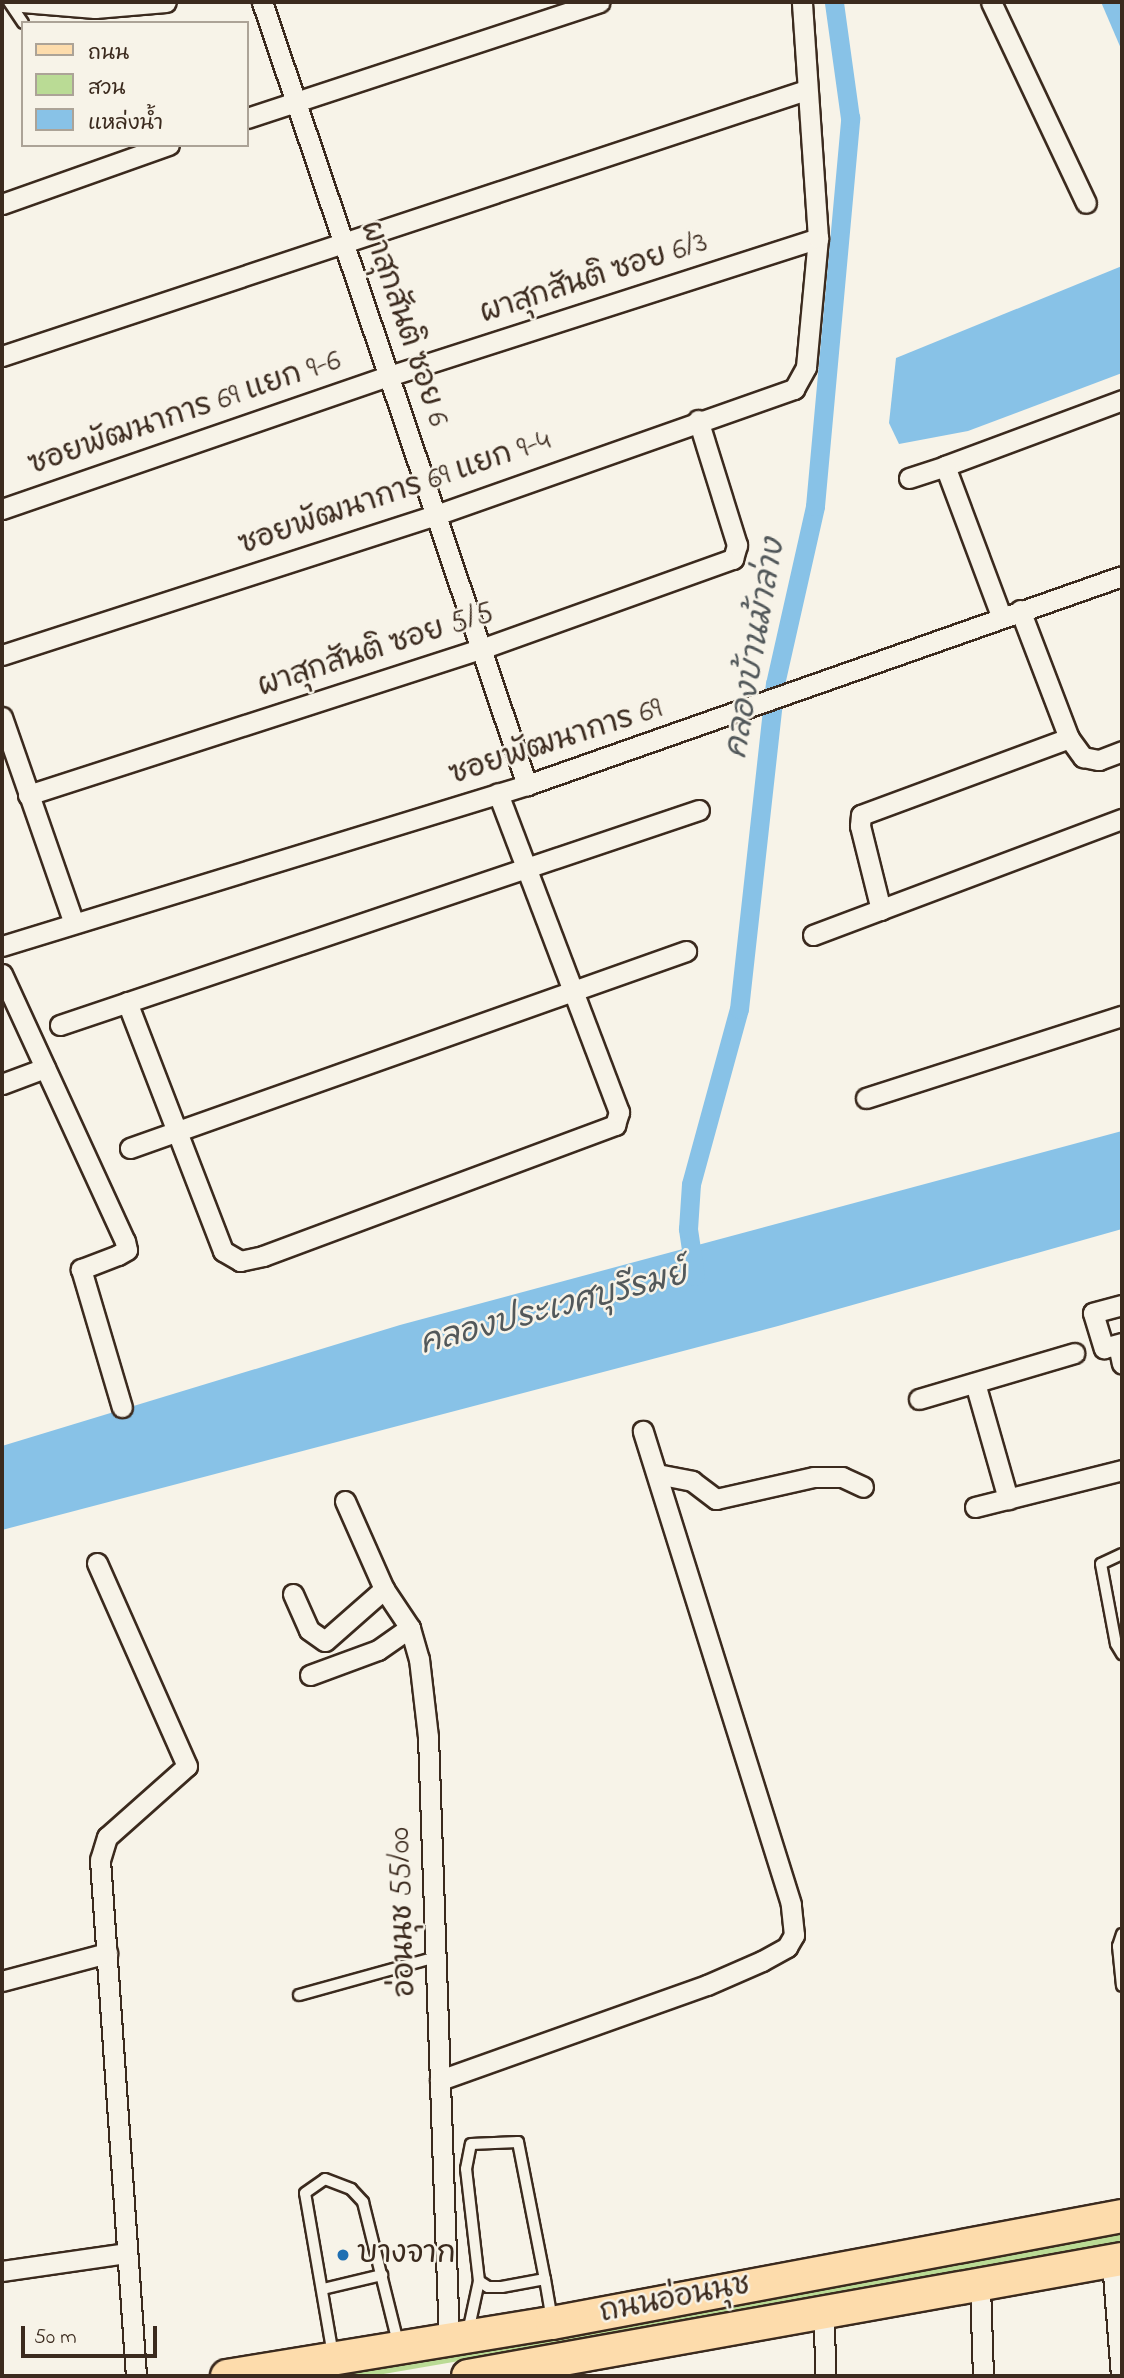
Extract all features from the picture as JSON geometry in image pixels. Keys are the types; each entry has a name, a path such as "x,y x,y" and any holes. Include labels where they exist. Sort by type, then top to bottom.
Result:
{"main road":[{"name":"ถนนอ่อนนุช","path":"227,2376 552,2323 1122,2216"},
{"name":"ถนนอ่อนนุช","path":"468,2376 594,2365 824,2313 1117,2260"}],"street":[{"path":"22,2 159,10"},
{"name":"ผาสุกสันติ ซอย 6","path":"262,2 527,785"},
{"path":"248,118 599,2"},
{"path":"802,2 818,238"},
{"path":"991,2 1086,204"},
{"path":"2,356 806,90"},
{"path":"2,204 163,147"},
{"name":"ผาสุกสันติ ซอย 6/3","path":"388,376 818,238"},
{"name":"ซอยพัฒนาการ 69 แยก 9-4","path":"2,655 436,516 698,420 794,389 802,378 818,238"},
{"name":"ซอยพัฒนาการ 69 แยก 9-6","path":"2,509 388,376"},
{"path":"909,478 1122,400"},
{"name":"ผาสุกสันติ ซอย 5/5","path":"29,795 481,649 733,559 737,553 698,420"},
{"path":"945,466 1001,616"},
{"name":"ซอยพัฒนาการ 69","path":"2,946 73,921 527,785 844,677 1001,616 1122,576"},
{"path":"1020,610 1069,738 1083,757 1099,760 1122,751"},
{"path":"2,717 73,921"},
{"path":"881,910 860,826 861,815 1069,738"},
{"path":"127,1002 180,1131 223,1251 240,1261 263,1256 615,1125 619,1112 571,993 528,869 498,793"},
{"path":"61,1024 699,810"},
{"path":"813,935 1122,819"},
{"path":"130,1148 687,951"},
{"path":"2,974 125,1241 127,1250 81,1269 122,1408"},
{"path":"866,1098 1122,1016"},
{"path":"2,1084 45,1068"},
{"path":"1121,1351 1104,1348 1093,1313 1122,1305"},
{"path":"919,1399 1074,1353"},
{"path":"975,1383 1008,1499"},
{"path":"440,2080 707,1985 787,1947 794,1935 791,1904 643,1431"},
{"path":"975,1507 1122,1470"},
{"path":"657,1474 692,1480 716,1499 814,1477 842,1477 863,1488"},
{"name":"อ่อนนุช 55/00","path":"345,1501 384,1589 410,1628 418,1651 428,1737 440,2080 458,2338"},
{"path":"97,1563 187,1766 107,1837 103,1847 107,1953 136,2376"},
{"path":"293,1594 309,1630 325,1641 384,1589"},
{"path":"310,1675 378,1650 410,1628"},
{"path":"2,1981 107,1953"},
{"path":"2,2271 127,2253"},
{"path":"1117,2260 1121,2376"},
{"path":"980,2286 983,2376"},
{"path":"824,2313 825,2376"}],"lane":[{"path":"9,2 22,21"},
{"path":"1122,1554 1101,1564 1116,1644 1122,1654"},
{"path":"1122,1934 1118,1946 1122,1986"},
{"path":"299,1995 436,1957"},
{"path":"458,2338 479,2281 466,2155 475,2142 517,2142 552,2323"},
{"path":"334,2359 305,2193 325,2179 351,2189 363,2202 400,2348"},
{"path":"323,2288 382,2276"},
{"path":"479,2281 488,2287 502,2287 545,2279"}],"green space":[{"path":"1122,2234 1122,2243 991,2269 372,2376 314,2376"}],"water":[{"path":"1101,2 1122,2 1122,51"},
{"path":"1122,266 1122,373 968,431 899,444 889,423 896,358"},
{"name":"คลองประเวศบุรีรมย์","path":"1122,1131 1122,1229 778,1326 2,1530 2,1446 400,1325"}],"waterway":[{"name":"คลองบ้านม้าล่าง","path":"695,1276 688,1229 691,1184 739,1009 775,684 815,506 850,118 834,2"}],"place":[{"name":"บางจาก","path":"343,2255"}]}
